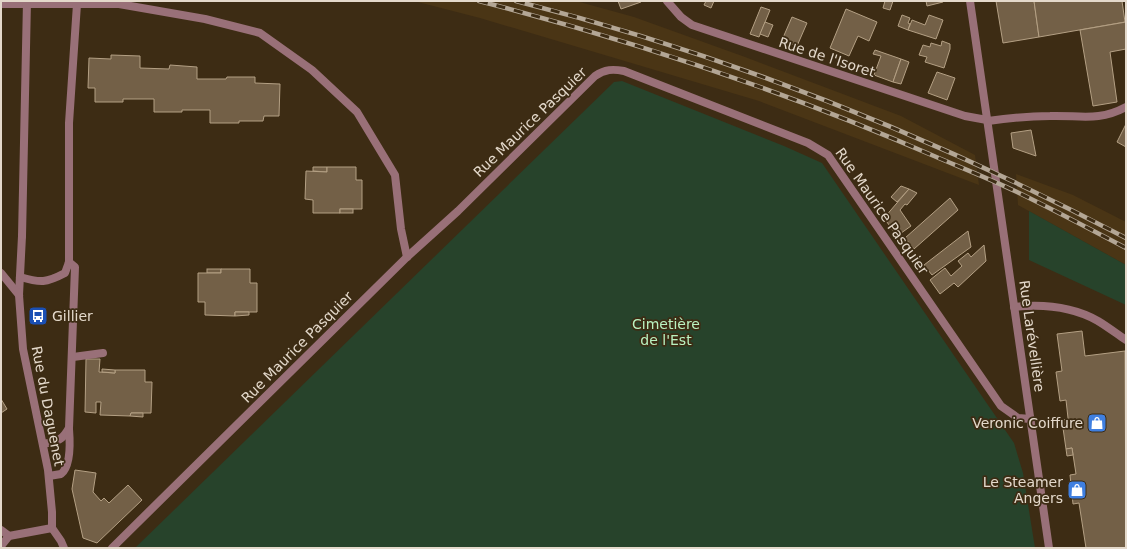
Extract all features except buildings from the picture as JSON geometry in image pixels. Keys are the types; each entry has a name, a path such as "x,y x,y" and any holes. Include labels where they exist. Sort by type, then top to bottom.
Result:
{"street":[{"name":"Rue du Daguenet","path":"26,1 22,236 19,295 23,349 49,476 52,528"},
{"name":"Rue de l'Isoret","path":"668,1 681,17 692,25 988,123 1029,116 1099,117 1126,107"},
{"name":"Rue Larévellière","path":"970,1 1049,548"},
{"path":"5,4 119,4 205,19 260,33 312,70 357,112 395,175 401,229 407,257"},
{"path":"20,277 35,281 50,280 65,273 69,262 69,123 77,4"},
{"name":"Rue Maurice Pasquier","path":"112,548 407,257 458,211 595,76 603,70 614,69 624,71 808,143 828,155 1001,406 1018,418 1031,419"},
{"path":"49,476 61,474 66,469 70,440 69,428 73,357 75,267 69,262"},
{"path":"1,274 19,295"},
{"path":"1014,307 1032,305 1053,306 1074,312 1097,320 1126,340"},
{"path":"73,357 103,353"},
{"path":"43,444 58,441 64,437 69,428"},
{"path":"1,546 9,536 52,528 64,548"},
{"path":"1,530 9,536"}],"shaded area":[{"path":"414,1 576,1 634,17 901,116 975,155 979,185 759,101 480,18"},
{"path":"1016,174 1073,195 1126,222 1126,265 1018,205"}],"green space":[{"name":"Cimetière de l'Est","path":"622,81 784,146 822,163 1014,443 1023,473 1035,548 135,548 614,82"},
{"path":"1029,211 1126,265 1126,305 1029,260"}],"railway":[{"path":"479,1 595,33 653,51 767,89 823,110 1007,187 1126,248"},
{"path":"516,1 595,22 673,46 828,102 979,166 1126,238"}],"place":[{"name":"Gillier","path":"38,316"},
{"name":"Veronic Coiffure","path":"1097,423"},
{"name":"Le Steamer Angers","path":"1077,490"}]}
